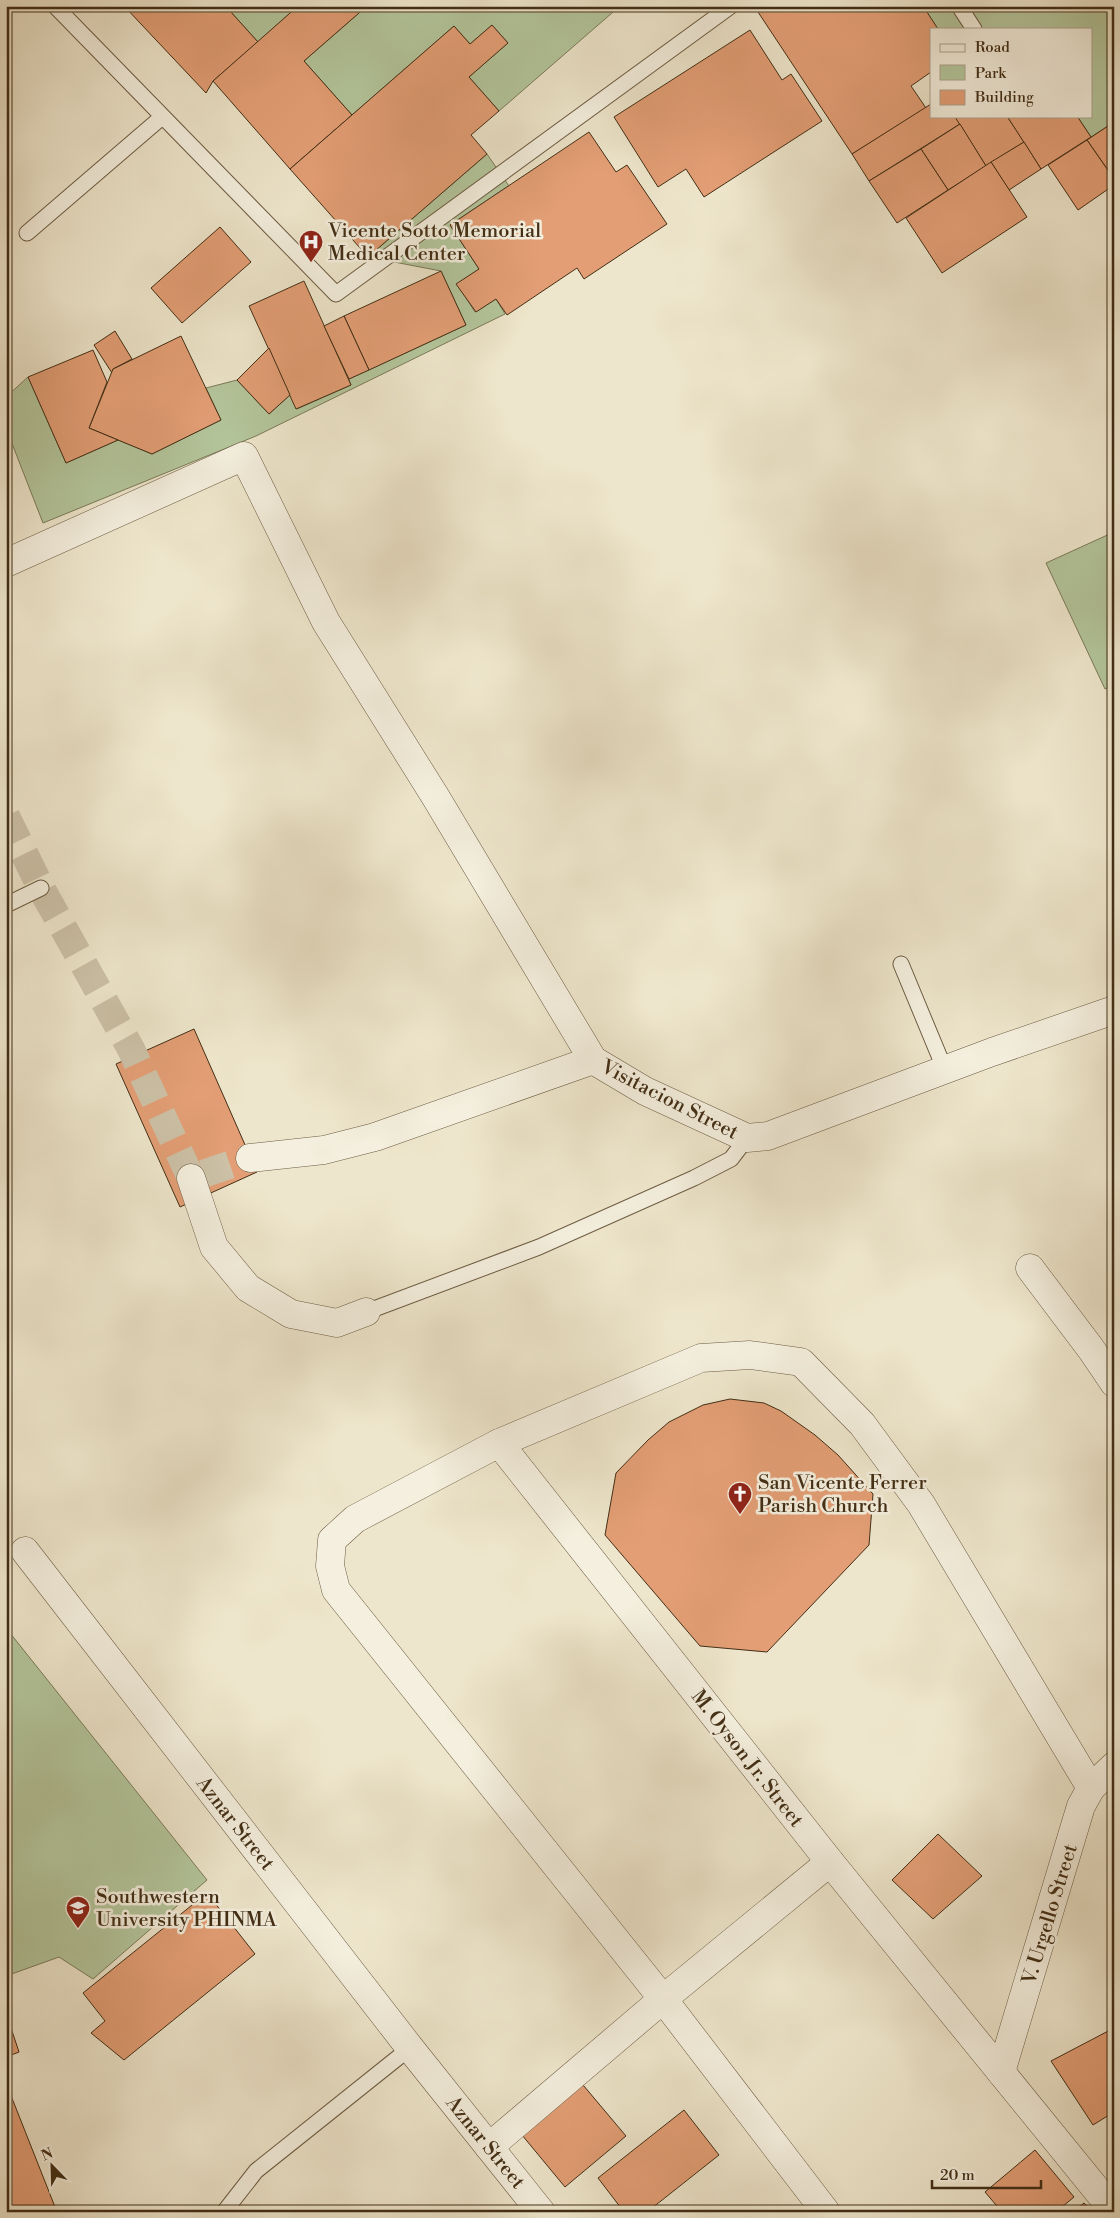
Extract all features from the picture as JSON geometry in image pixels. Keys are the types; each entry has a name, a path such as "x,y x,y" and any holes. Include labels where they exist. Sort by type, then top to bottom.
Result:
{"street":[{"path":"6,563 244,456 326,622 435,796 593,1060"},
{"name":"Visitacion Street","path":"250,1158 324,1150 375,1137 593,1060 645,1091 747,1138 768,1136 1114,1010"},
{"path":"191,1178 214,1247 248,1288 290,1314 336,1323 366,1312"},
{"path":"1030,1268 1114,1383"},
{"path":"826,2212 663,1999 336,1590 330,1566 332,1540 354,1520 499,1443 701,1358 750,1355 802,1362 862,1424 921,1504 1091,1788"},
{"name":"M. Oyson Jr. Street","path":"499,1443 830,1862 1114,2211"},
{"name":"Aznar Street","path":"25,1551 410,2048 541,2212"},
{"name":"V. Urgello Street","path":"1002,2072 1081,1806 1091,1788 1114,1766"},
{"path":"489,2147 663,1999 830,1862"}],"lane":[{"path":"55,6 336,294 731,6"},
{"path":"959,6 973,28"},
{"path":"27,233 162,117"},
{"path":"6,904 40,888"},
{"path":"901,964 945,1070"},
{"path":"366,1312 539,1247 694,1178 732,1159 747,1138"},
{"path":"224,2212 256,2172 410,2048"}],"green space":[{"path":"235,6 298,6 258,42 230,11"},
{"path":"367,6 620,6 499,111 469,77 508,43 492,25 470,44 454,26 352,115 304,61"},
{"path":"923,6 1114,6 1114,122 1091,137 1078,118 1092,118 1092,28 937,28"},
{"path":"487,154 509,186 450,225 479,269 457,284 475,312 496,299 505,314 256,436 43,523 6,428 6,397 28,377 66,463 118,440 152,454 221,420 206,388 237,380 269,414 290,395 297,409 351,385 349,379 466,325 441,271 368,257"},
{"path":"1114,532 1114,685 1105,689 1046,563"},
{"path":"6,1628 207,1880 93,1979 59,1957 6,1976"}],"building":[{"path":"124,6 235,6 230,11 258,42 213,81 206,93"},
{"path":"298,6 367,6 304,61 352,115 290,169 213,81"},
{"path":"754,6 923,6 937,28 930,28 930,73 911,86 926,108 852,154"},
{"path":"492,25 508,43 469,77 499,111 471,135 487,154 368,257 290,169 454,26 470,44"},
{"path":"750,30 782,80 791,74 822,121 704,197 686,169 658,187 614,117"},
{"path":"930,105 930,118 957,118 960,124 869,181 852,154"},
{"path":"956,118 1008,118 1024,142 986,166"},
{"path":"1008,118 1078,118 1091,137 1041,169"},
{"path":"1114,122 1114,179 1087,140"},
{"path":"960,124 986,166 948,190 921,149"},
{"path":"589,132 616,172 627,165 667,224 584,279 577,268 507,315 496,299 476,312 456,284 479,269 450,225"},
{"path":"1087,140 1114,179 1114,185 1078,210 1048,165"},
{"path":"1024,142 1041,169 1009,190 991,162"},
{"path":"921,149 948,190 897,223 869,181"},
{"path":"991,162 1027,217 942,273 906,218"},
{"path":"220,227 251,262 182,323 151,288"},
{"path":"441,271 466,325 369,370 344,316"},
{"path":"304,281 351,385 296,409 249,306"},
{"path":"344,316 369,370 349,379 324,326"},
{"path":"115,331 132,359 113,369 112,373 94,345"},
{"path":"181,336 221,420 152,454 89,428 113,369"},
{"path":"269,348 290,395 269,414 237,380"},
{"path":"93,350 107,382 89,428 118,440 66,463 28,377"},
{"path":"194,1029 257,1172 180,1207 116,1064"},
{"name":"San Vicente Ferrer Parish Church","path":"730,1399 764,1403 781,1411 815,1435 838,1455 873,1494 869,1545 767,1652 700,1646 605,1535 616,1473 648,1440 669,1422 703,1405"},
{"path":"938,1834 982,1876 933,1919 892,1880"},
{"path":"207,1893 255,1954 124,2060 91,2033 105,2021 83,1993"},
{"path":"6,2013 19,2052 6,2057"},
{"path":"1114,2028 1114,2112 1093,2125 1051,2061"},
{"path":"578,2079 626,2136 565,2187 517,2129"},
{"path":"6,2083 57,2212 6,2212"},
{"path":"684,2110 719,2155 647,2212 624,2212 598,2178"},
{"path":"1035,2150 1074,2197 1056,2212 1002,2212 985,2192"},
{"path":"1084,2203 1092,2212 1073,2212"}],"tunnel":[{"path":"6,816 41,888 131,1049 191,1178 250,1158"}],"place":[{"name":"Vicente Sotto Memorial Medical Center","path":"311,263"},
{"name":"San Vicente Ferrer Parish Church","path":"740,1515"},
{"name":"Southwestern University PHINMA","path":"78,1929"}]}
